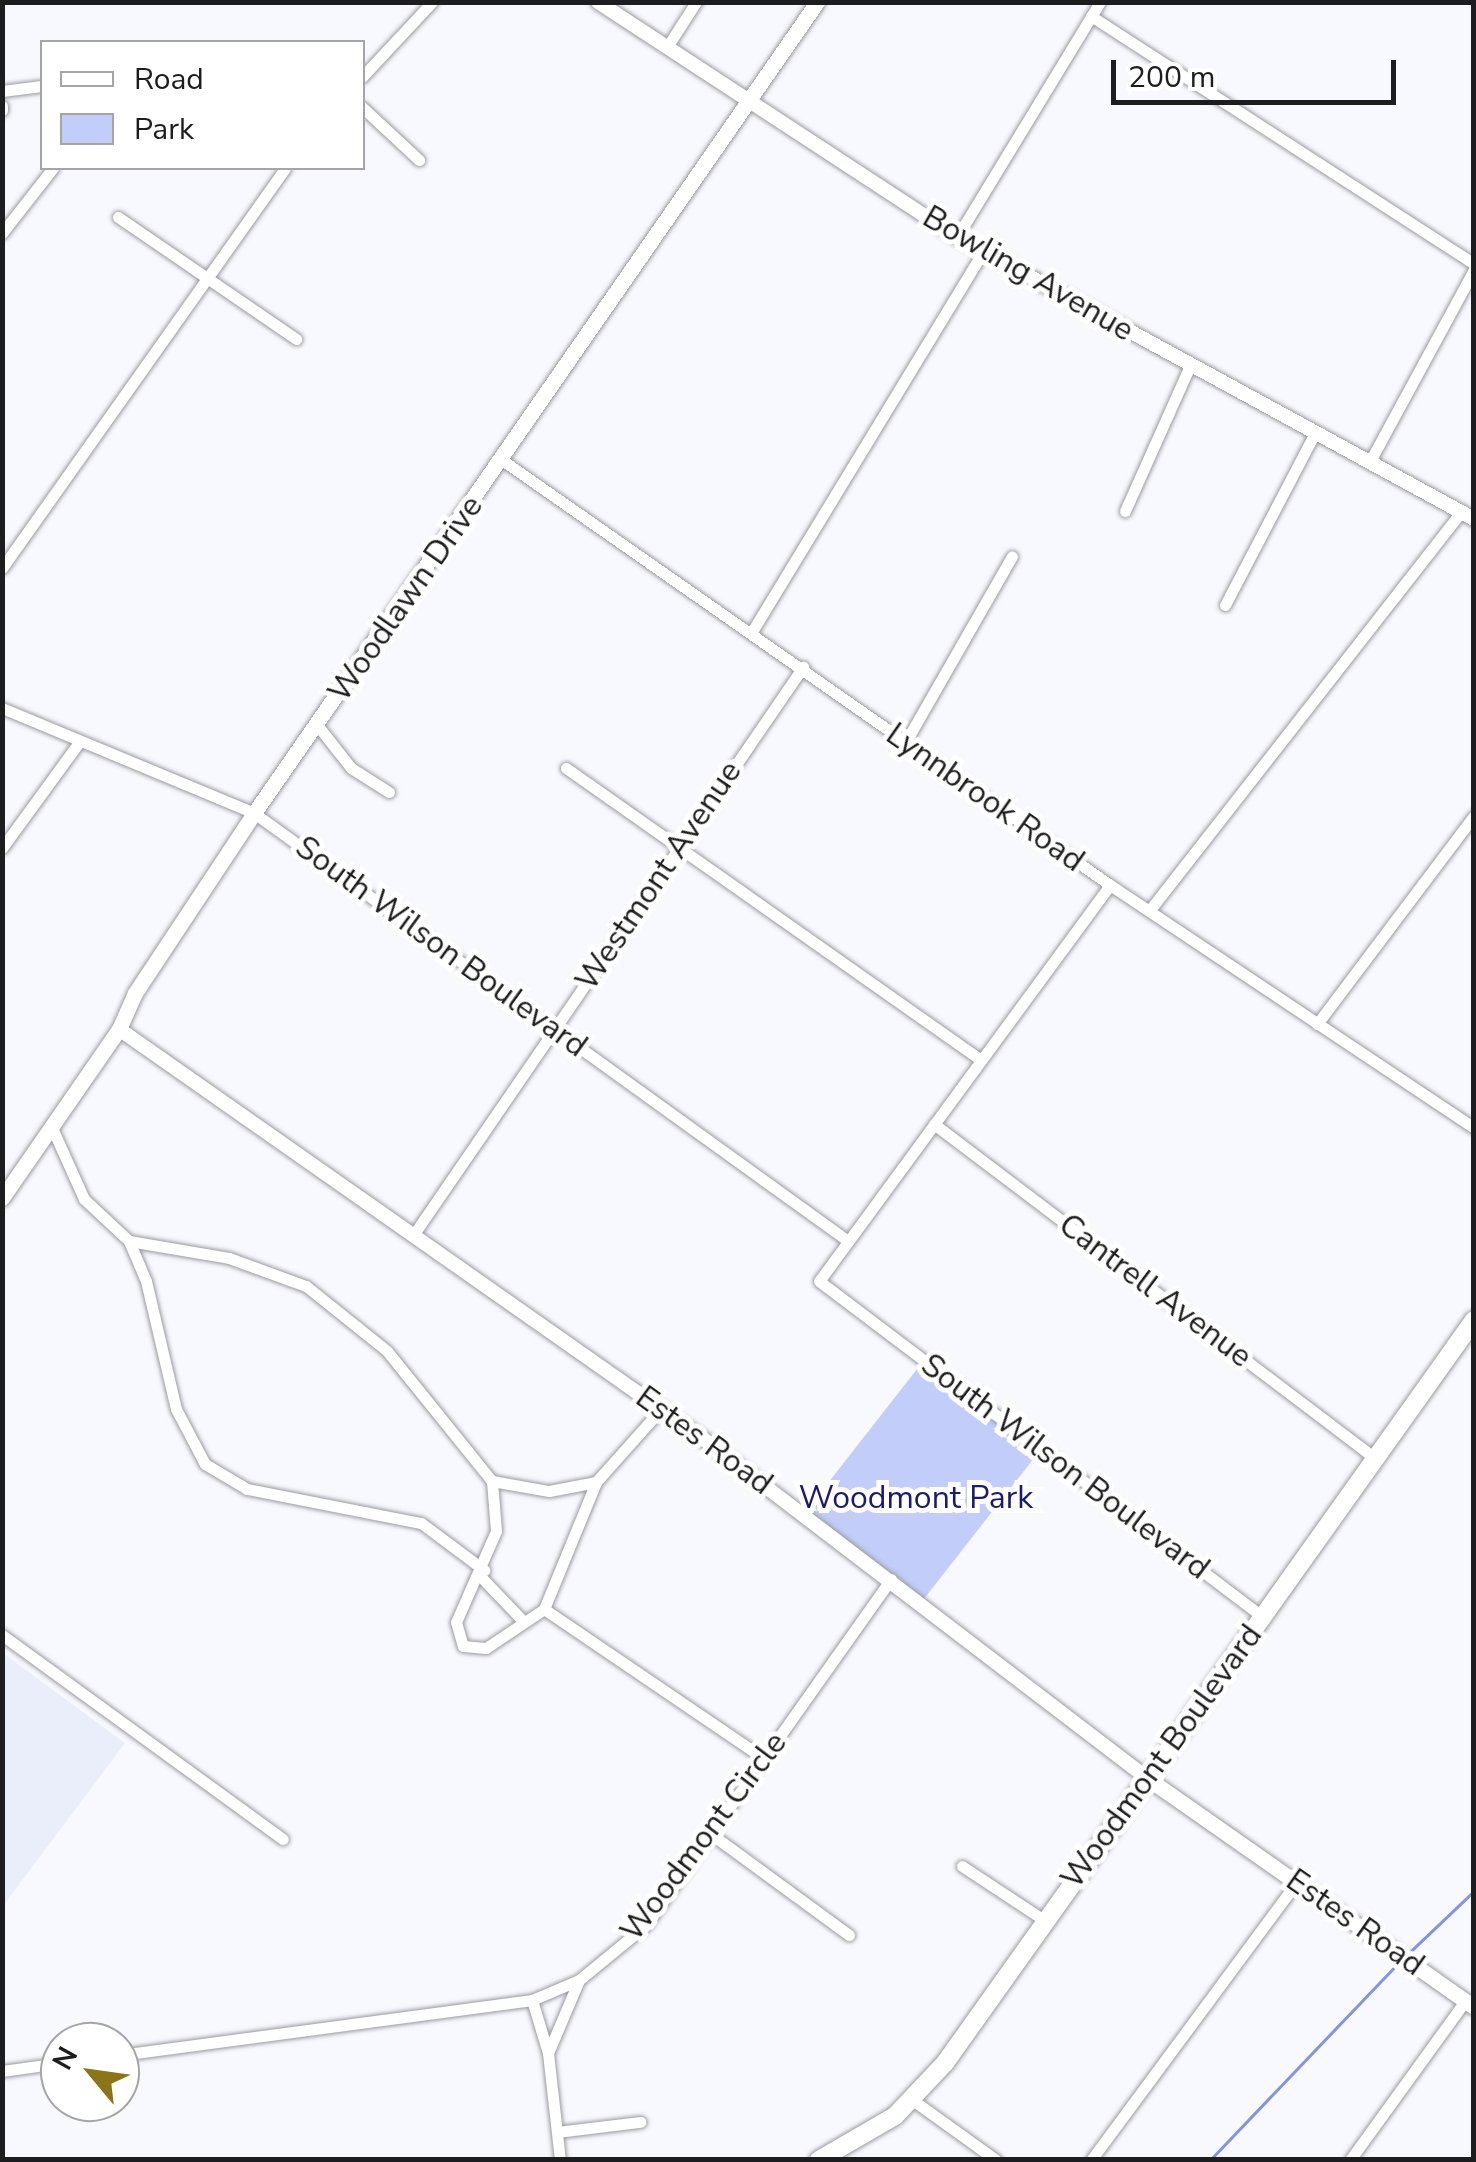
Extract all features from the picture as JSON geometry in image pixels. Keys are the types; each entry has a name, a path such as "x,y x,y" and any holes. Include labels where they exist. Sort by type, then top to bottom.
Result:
{"main road":[{"name":"Woodlawn Drive","path":"2,1198 119,1030 135,992 254,813 818,2"},
{"name":"Woodmont Boulevard","path":"819,2160 868,2136 914,2101 1471,1330"},
{"name":"Estes Road","path":"1147,1778 1469,2004"}],"street":[{"path":"365,74 432,2"},
{"name":"Bowling Avenue","path":"598,2 956,237 1467,516"},
{"path":"667,48 696,2"},
{"path":"956,237 1100,2"},
{"path":"1091,16 1474,267 1370,463"},
{"path":"2,91 40,86"},
{"path":"365,110 420,160"},
{"path":"2,233 52,170"},
{"path":"2,568 284,170"},
{"path":"118,217 296,338"},
{"path":"753,630 982,252"},
{"path":"1125,510 1190,366"},
{"path":"1226,605 1316,434"},
{"name":"Lynnbrook Road","path":"502,460 753,630 905,743 1110,885 1474,1128"},
{"path":"1149,911 1467,516"},
{"path":"905,743 1012,556"},
{"name":"Westmont Avenue","path":"414,1234 802,667"},
{"name":"South Wilson Boulevard","path":"2,708 254,813 556,1028 848,1241 820,1280 1263,1617"},
{"path":"318,726 351,768 389,792"},
{"path":"2,848 80,740"},
{"path":"566,768 981,1060"},
{"path":"1317,1024 1474,816"},
{"path":"848,1241 1110,885"},
{"name":"Estes Road","path":"119,1030 661,1409 1147,1778"},
{"name":"Cantrell Avenue","path":"934,1124 1376,1459"},
{"path":"53,1130 84,1199 130,1240 146,1281 181,1423 205,1464 247,1489 421,1523 482,1573 522,1622"},
{"path":"130,1240 229,1258 306,1286 388,1352 492,1481 496,1531 482,1573 456,1622 462,1646 486,1648 544,1609 596,1482 661,1409"},
{"path":"492,1481 549,1491 596,1482"},
{"name":"Woodmont Circle","path":"560,2160 548,2053 579,1980 646,1924 891,1580"},
{"path":"544,1609 765,1759"},
{"path":"2,1635 283,1839"},
{"path":"711,1834 848,1935"},
{"path":"962,1866 1044,1920"},
{"path":"1091,2160 1297,1882"},
{"path":"140,2053 532,2000 579,1980"},
{"path":"532,2000 548,2053"},
{"path":"1350,2160 1469,2004"},
{"path":"2,2071 40,2066"},
{"path":"914,2101 996,2160"},
{"path":"556,2132 640,2122"}],"shaded area":[{"path":"3,1653 125,1743 3,1906"}],"green space":[{"name":"Woodmont Park","path":"921,1364 1037,1455 922,1601 806,1511"}],"waterway":[{"path":"1412,1950 1474,1891"},
{"path":"1210,2160 1398,1963"}]}
